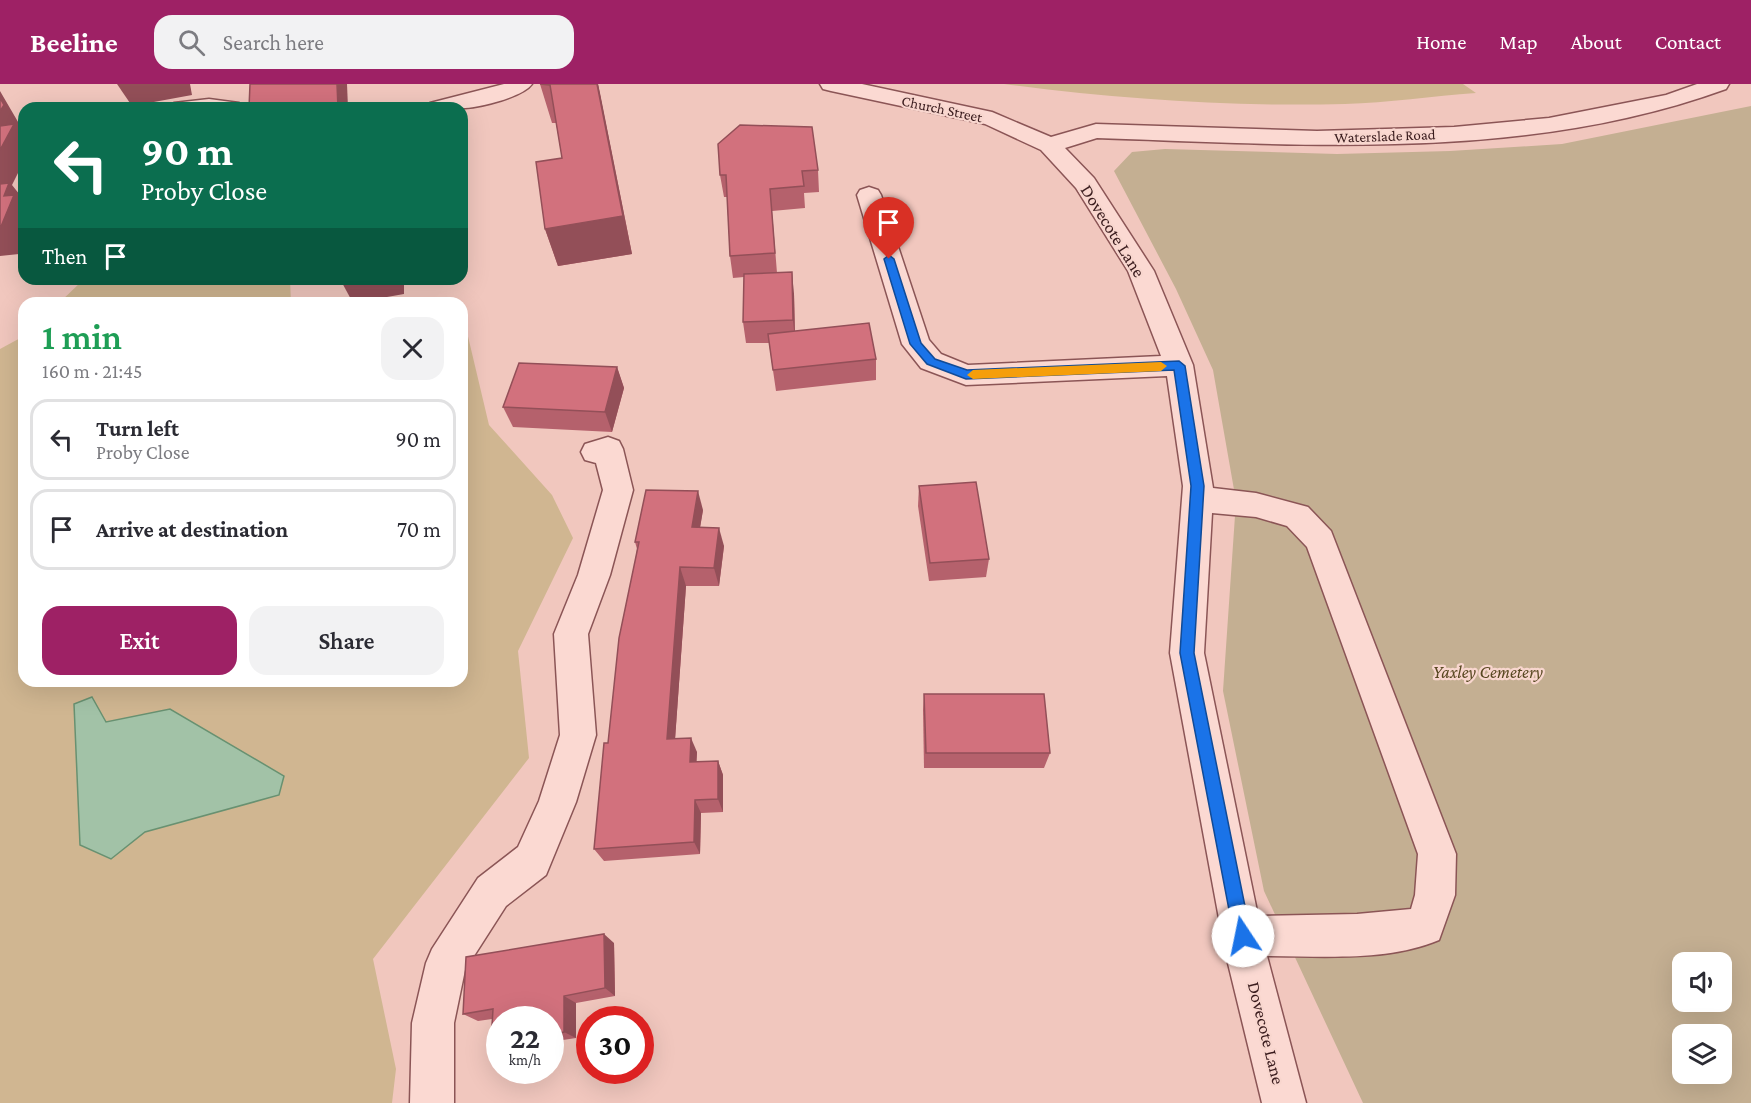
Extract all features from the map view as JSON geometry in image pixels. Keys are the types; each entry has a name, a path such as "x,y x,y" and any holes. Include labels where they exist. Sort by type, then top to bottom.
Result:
{"street":[{"path":"464,102 506,92 521,84"},
{"name":"Church Street","path":"831,84 992,119 1049,144"},
{"name":"Waterslade Road","path":"1049,144 1096,131 1317,138 1454,134 1549,125 1671,101 1718,84"},
{"name":"Dovecote Lane","path":"1049,144 1085,183 1141,271 1179,366 1198,486 1187,653 1243,936 1284,1103"},
{"path":"869,195 915,344 931,362 966,375 1179,366"},
{"path":"432,1103 433,1023 446,963 492,892 532,861 557,801 578,735 571,634 594,574 618,489 608,449 597,452"},
{"path":"1196,499 1256,505 1297,516 1320,540 1437,854 1435,895 1425,926 1398,932 1243,936"}],"shaded area":[{"path":"1004,84 1463,84 1476,93 1394,101 1302,105 1131,98"},
{"path":"78,285 290,285 291,297 65,297"},
{"path":"468,336 489,425 552,495 573,538 518,651 529,758 373,959 396,1069 392,1103 0,1103 0,349 18,339 18,687 468,687"},
{"path":"92,697 106,722 170,709 284,776 279,795 145,832 111,859 80,845 74,704"}],"green space":[{"name":"Yaxley Cemetery","path":"1751,106 1751,1103 1363,1103 1264,891 1223,691 1236,501 1213,370 1176,289 1114,171 1132,152 1165,149 1337,154 1450,151 1562,144"}],"building":[{"path":"250,84 337,84 338,102 249,102"},
{"path":"540,84 597,84 623,216 545,229 536,162 562,158 550,85"},
{"path":"0,98 4,105 0,111"},
{"path":"14,124 0,150 0,126"},
{"path":"740,125 812,127 818,170 802,171 804,186 770,189 775,253 730,256 726,175 720,175 718,144"},
{"path":"9,183 4,196 14,195 0,229 0,184"},
{"path":"792,272 793,320 743,322 744,274"},
{"path":"869,323 876,359 773,370 768,334"},
{"path":"519,363 617,367 605,412 503,407"},
{"path":"976,482 989,559 930,563 919,486"},
{"path":"646,490 698,491 692,527 719,528 714,568 680,567 667,739 691,738 690,762 718,761 718,799 695,800 694,842 594,849 604,743 608,743 619,638 639,542 635,542"},
{"path":"924,694 1044,694 1050,753 926,753"},
{"path":"604,934 605,988 564,996 564,1006 486,1006 486,1010 463,1014 466,957"}],"slow traffic":[{"path":"973,375 1161,366"}],"route":[{"path":"889,259 915,344 931,362 966,375 1179,366 1198,486 1187,653 1243,936"}]}
